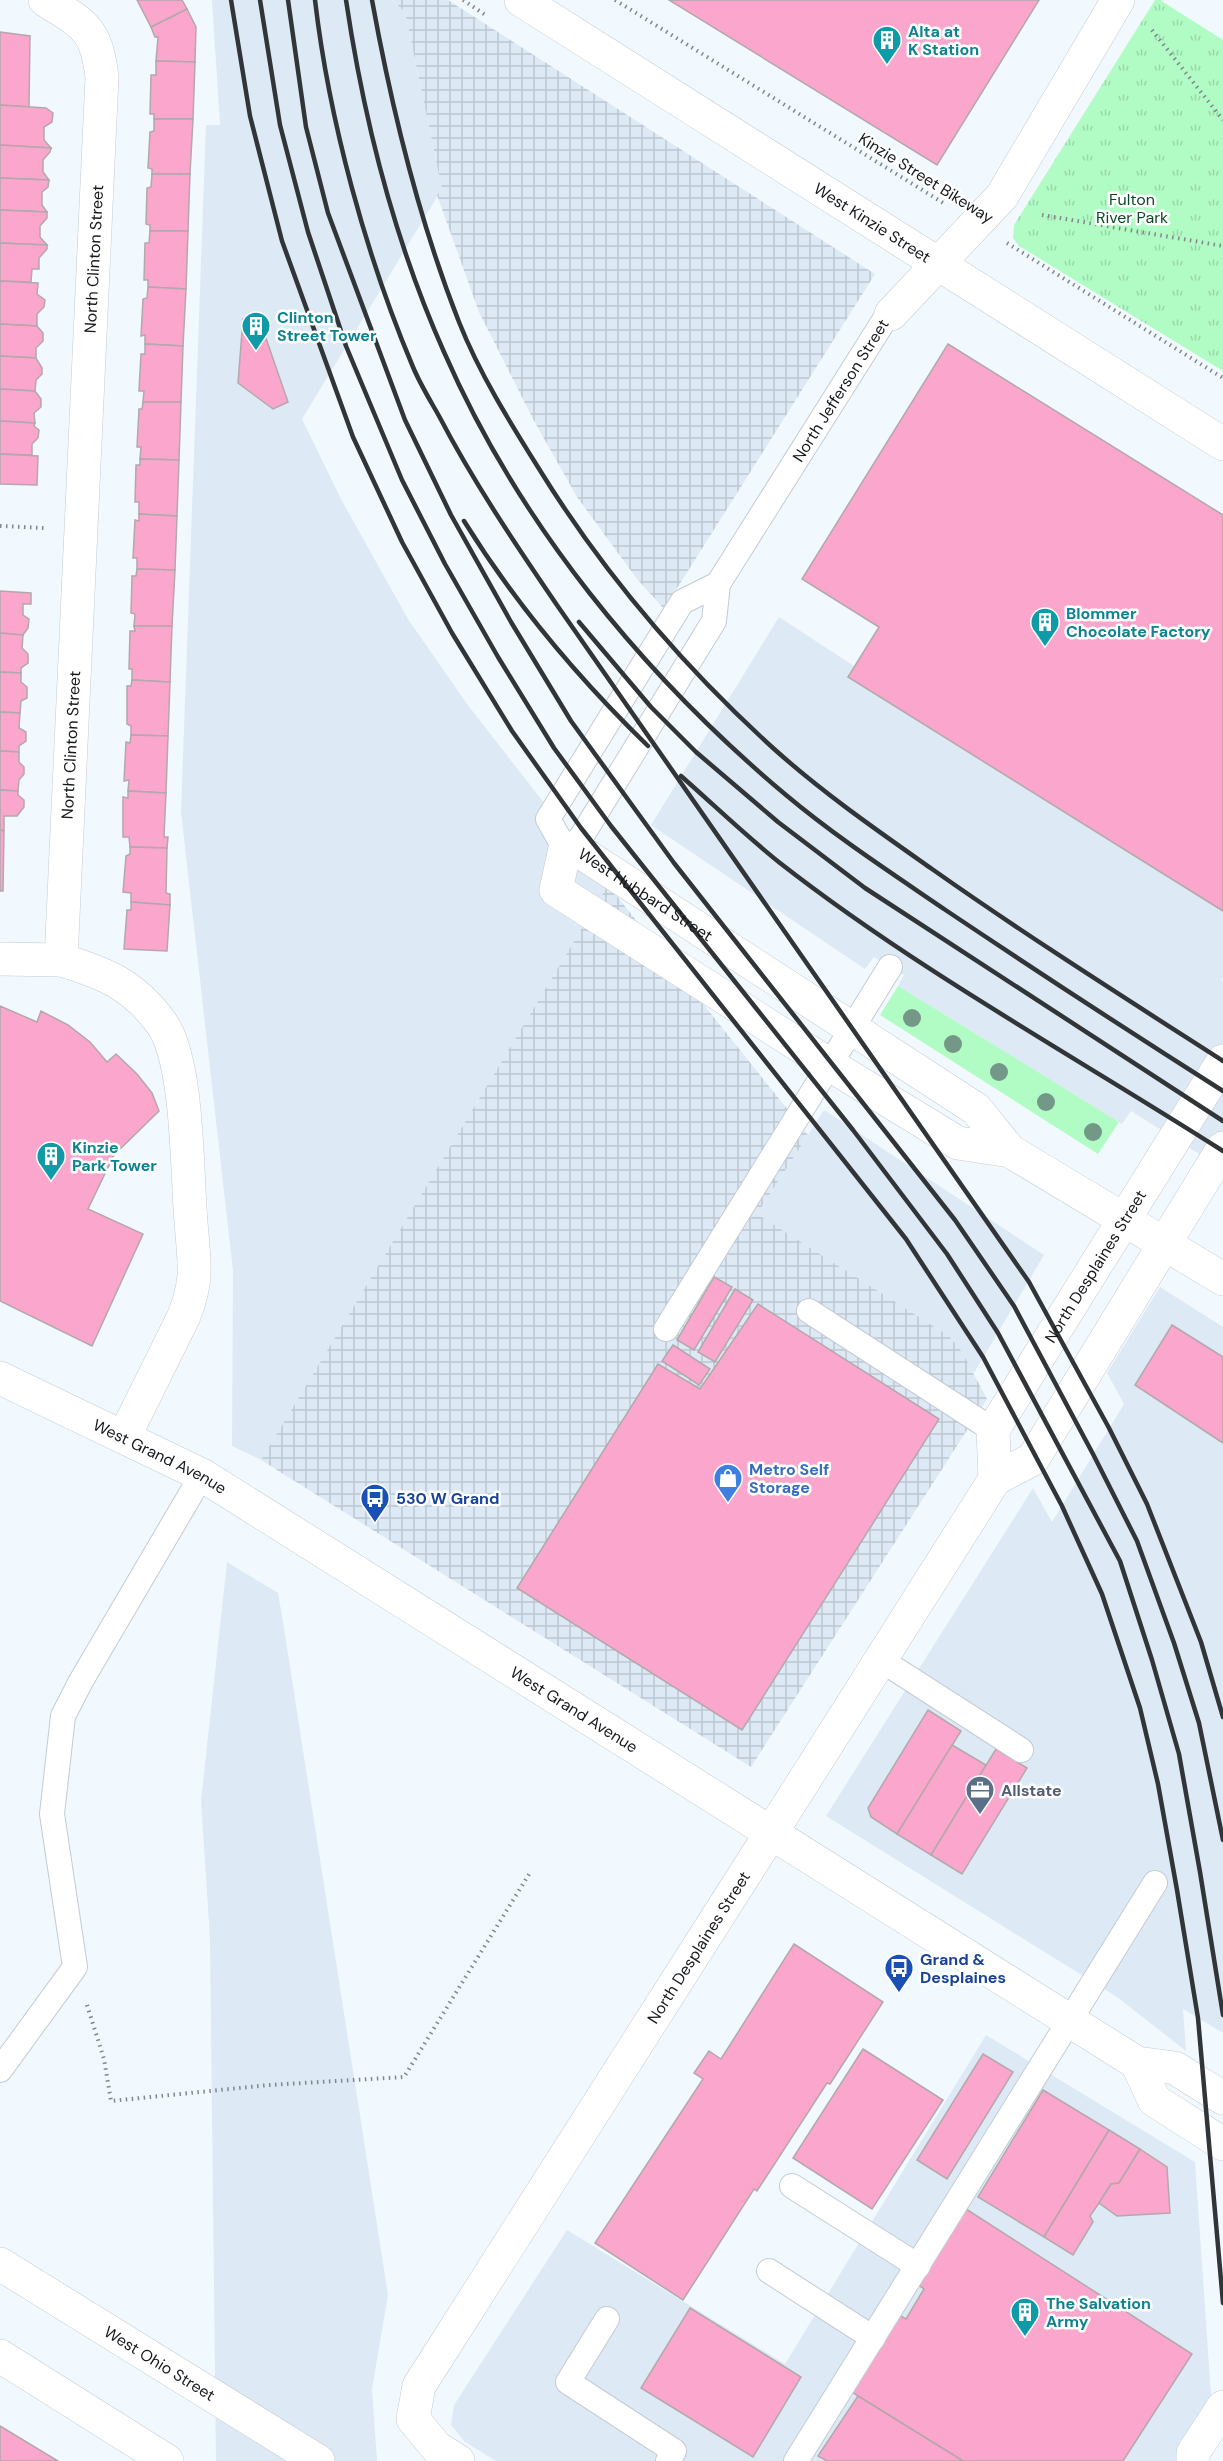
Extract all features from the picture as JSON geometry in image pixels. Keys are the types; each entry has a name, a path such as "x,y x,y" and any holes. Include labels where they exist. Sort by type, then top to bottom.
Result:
{"main road":[{"name":"North Clinton Street","path":"45,0 88,30 99,50 102,77 61,960"},
{"name":"West Kinzie Street","path":"521,0 1223,444"},
{"name":"North Jefferson Street","path":"891,314 1002,196 1118,0"},
{"name":"West Hubbard Street","path":"1010,1152 976,1109 582,853 565,849 556,890 830,1065 958,1143 1010,1152 1223,1280"},
{"path":"0,959 61,960 96,970 137,994 163,1026 177,1062 187,1158 194,1275 191,1297 184,1316 124,1437"},
{"name":"North Desplaines Street","path":"993,1430 1223,1061"},
{"path":"993,1430 995,1479 1033,1459 1223,1148"},
{"name":"West Grand Avenue","path":"0,1378 202,1475 1137,2063 1175,2068 1223,2098"},
{"name":"North Desplaines Street","path":"455,2460 437,2448 413,2419 419,2386 995,1479"},
{"path":"1137,2063 1154,2100 1223,2144"},
{"name":"West Ohio Street","path":"0,2264 318,2461"},
{"path":"0,2356 167,2461"},
{"path":"1193,2461 1193,2454 1223,2407"}],"lane":[{"name":"North Jefferson Street","path":"565,849 580,839 714,621 718,584 885,319 891,314"},
{"path":"565,849 548,819 682,602 718,584"},
{"path":"666,1329 891,968"},
{"path":"809,1311 993,1430"},
{"path":"0,2070 75,1967 52,1814 63,1716 81,1681 202,1475"},
{"path":"881,1660 1021,1750"},
{"path":"796,2461 1155,1883"},
{"path":"792,2186 918,2266"},
{"path":"769,2271 873,2338"},
{"path":"607,2319 568,2382 674,2451 668,2461"}],"path":[{"name":"Kinzie Street Bikeway","path":"615,0 1223,378"},
{"path":"1152,30 1223,120"},
{"path":"1042,215 1223,246"},
{"path":"0,526 81,530"},
{"path":"75,1967 104,2059 111,2101 269,2085 404,2077 531,1871"}],"shaded area":[{"path":"212,0 392,0 405,12 442,189 302,419 342,501 408,619 467,704 608,885 261,1460 232,1446 233,1271 181,812 206,125 220,125"},
{"path":"392,0 448,0 875,274 664,609 637,579 577,497 533,419 479,312 437,195 442,189 405,12"},
{"path":"779,617 854,666 848,677 1223,911 1223,977 1221,980 1223,982 1223,1169 1131,1111 1122,1124 898,986 904,975 874,957 865,969 651,825"},
{"path":"608,885 808,1135 757,1214 949,1336 962,1352 987,1399 751,1767 261,1460"},
{"path":"824,1110 1044,1255 974,1373 949,1336 757,1214"},
{"path":"1160,1287 1223,1327 1223,2033 1183,2009 1186,2051 1117,1997 826,1816 1033,1488 1052,1522 1124,1404 1107,1373"},
{"path":"227,1562 278,1593 283,1622 388,2295 372,2389 377,2461 216,2461 210,1939 201,1801"},
{"path":"986,2035 1195,2162 1213,2424 1190,2461 496,2461 465,2442 451,2425 454,2405 567,2230 785,2364"}],"green space":[{"name":"Fulton River Park","path":"1155,0 1160,0 1223,40 1223,371 1019,246 1013,238 1014,225"},
{"path":"898,986 1119,1122 1098,1154 880,1015"}],"building":[{"path":"137,0 182,0 187,9 151,27"},
{"name":"Alta at K Station","path":"669,0 1039,0 937,165"},
{"path":"187,9 196,27 195,62 156,61 158,37 155,37 151,27"},
{"path":"0,32 30,36 29,107 0,105"},
{"path":"156,61 195,62 193,119 154,119 154,114 150,114 151,75 156,75"},
{"path":"0,105 46,108 53,113 52,122 44,127 44,140 51,148 0,145"},
{"path":"154,119 193,119 190,174 152,174 152,169 148,168 150,132 154,131"},
{"path":"0,145 51,148 43,160 43,172 49,180 0,178"},
{"path":"152,174 190,174 188,231 150,231 150,225 146,224 147,188 151,187"},
{"path":"0,178 49,180 48,187 42,192 42,205 47,212 0,210"},
{"path":"0,210 47,212 47,218 40,226 40,237 47,245 0,243"},
{"path":"150,231 188,231 186,289 148,287 148,280 144,280 145,243 149,243"},
{"path":"0,243 47,245 47,249 39,258 39,269 32,269 31,282 0,281"},
{"path":"0,281 38,283 37,294 45,300 44,307 37,314 37,326 0,324"},
{"path":"148,287 186,289 183,346 145,344 145,335 141,336 143,299 147,298"},
{"name":"Clinton Street Tower","path":"243,319 260,321 288,402 273,409 238,383"},
{"path":"0,324 37,326 43,333 43,341 36,348 36,358 0,356"},
{"path":"145,344 183,346 181,402 143,402 144,391 139,391 141,354 145,354"},
{"name":"Blommer Chocolate Factory","path":"948,344 1223,515 1223,911 848,677 879,627 802,579"},
{"path":"0,356 36,358 42,368 42,374 36,380 35,391 0,389"},
{"path":"0,389 35,391 41,399 41,407 34,413 35,423 0,421"},
{"path":"143,402 181,402 179,460 140,459 141,447 137,447 139,409 142,409"},
{"path":"0,421 35,423 34,426 39,430 38,438 32,444 32,455 0,454"},
{"path":"0,454 38,456 37,485 0,484"},
{"path":"140,459 179,460 177,516 139,514 139,502 135,502 136,465 140,465"},
{"path":"139,514 177,516 175,570 137,569 137,558 133,558 135,520 139,521"},
{"path":"137,569 175,570 172,626 134,626 135,614 131,613 132,576 136,576"},
{"path":"0,591 31,593 31,604 23,604 23,615 29,619 28,628 23,635 0,633"},
{"path":"134,626 172,626 170,682 132,680 132,669 129,669 130,631 135,631"},
{"path":"0,633 23,635 22,648 28,654 28,663 21,668 21,673 0,672"},
{"path":"0,672 21,673 21,682 27,687 27,698 21,701 20,713 0,712"},
{"path":"132,680 170,682 168,736 131,735 131,726 127,724 127,686 131,686"},
{"path":"0,712 20,713 19,728 26,732 26,741 19,746 19,752 0,751"},
{"path":"131,735 168,736 166,793 128,791 129,780 124,781 126,742 130,743"},
{"path":"0,751 19,752 19,762 24,767 24,774 19,780 18,791 0,790"},
{"path":"0,790 18,791 18,795 24,800 24,807 17,816 4,816 4,831 0,830"},
{"path":"128,791 166,793 164,837 168,837 167,848 130,847 129,837 123,837 123,797 128,798"},
{"path":"0,830 4,831 3,891 0,891"},
{"path":"130,847 167,848 166,893 170,894 170,905 131,902 131,893 123,892 126,856 130,854"},
{"path":"131,902 170,905 167,951 124,949 127,910 131,910"},
{"name":"Kinzie Park Tower","path":"0,1006 37,1022 41,1011 68,1025 90,1042 107,1062 116,1054 137,1074 152,1093 159,1111 114,1155 88,1209 143,1234 92,1346 0,1301"},
{"path":"714,1277 732,1287 694,1350 677,1340"},
{"path":"735,1289 753,1300 715,1362 698,1352"},
{"name":"Metro Self Storage","path":"758,1304 939,1419 742,1730 517,1588 658,1364 700,1389"},
{"path":"1172,1325 1223,1357 1223,1443 1135,1385"},
{"path":"673,1345 710,1369 699,1385 662,1361"},
{"path":"928,1710 961,1731 897,1834 871,1817 868,1808"},
{"path":"952,1745 986,1765 931,1855 897,1834"},
{"path":"996,1749 1027,1768 962,1874 931,1855"},
{"path":"794,1944 883,2002 757,2191 754,2189 683,2300 595,2243 703,2079 694,2073 709,2051 721,2059"},
{"path":"863,2049 943,2100 872,2209 793,2158"},
{"path":"983,2054 1013,2072 947,2179 917,2160"},
{"path":"1043,2090 1109,2130 1044,2237 978,2197"},
{"path":"1109,2130 1140,2149 1119,2183 1111,2184 1090,2216 1093,2222 1073,2255 1044,2237"},
{"path":"1140,2149 1167,2167 1170,2213 1117,2216 1099,2203 1111,2184 1119,2183"},
{"name":"The Salvation Army","path":"966,2209 1192,2354 1123,2461 963,2461 850,2391 899,2315 906,2319 924,2289 917,2284"},
{"path":"690,2308 801,2377 753,2457 641,2388"},
{"path":"858,2396 963,2461 827,2461 818,2456"},
{"path":"0,2426 58,2461 0,2461"}],"railway":[{"path":"231,0 250,116 282,241 353,437 402,542 452,633 512,731 581,828 906,1239 983,1357 1062,1506 1102,1594 1140,1708 1158,1784 1177,1890 1198,2018 1223,2303"},
{"path":"260,0 280,125 308,232 346,346 402,480 445,564 498,657 554,748 611,826 853,1130 947,1254 998,1333 1120,1561 1179,1754 1223,2015"},
{"path":"288,0 306,127 328,213 405,420 451,515 511,622 571,721 674,863 955,1220 1014,1306 1137,1541 1174,1643 1199,1723 1223,1840"},
{"path":"315,0 321,46 340,140 365,234 396,324 422,386 452,441 511,537 1029,1282 1109,1428 1147,1504 1201,1642 1223,1717"},
{"path":"346,0 362,90 383,179 426,310 474,415 509,477 547,536 590,593 683,699 733,749 805,811 947,911 1223,1091"},
{"path":"372,0 388,82 419,203 444,283 467,342 518,436 566,510 619,583 708,685 811,781 968,894 1223,1061"},
{"path":"464,521 526,611 597,694 648,746"},
{"path":"579,622 651,707 696,752 778,822 865,888 1223,1121"},
{"path":"681,776 780,863 886,940 1223,1151"}],"place":[{"name":"Alta at K Station","path":"887,66"},
{"name":"Clinton Street Tower","path":"256,352"},
{"name":"Blommer Chocolate Factory","path":"1045,648"},
{"name":"Kinzie Park Tower","path":"51,1182"},
{"name":"Metro Self Storage","path":"728,1504"},
{"name":"530 W Grand","path":"375,1524"},
{"name":"Allstate","path":"980,1816"},
{"name":"Grand & Desplaines","path":"899,1994"},
{"name":"The Salvation Army","path":"1025,2338"}]}
